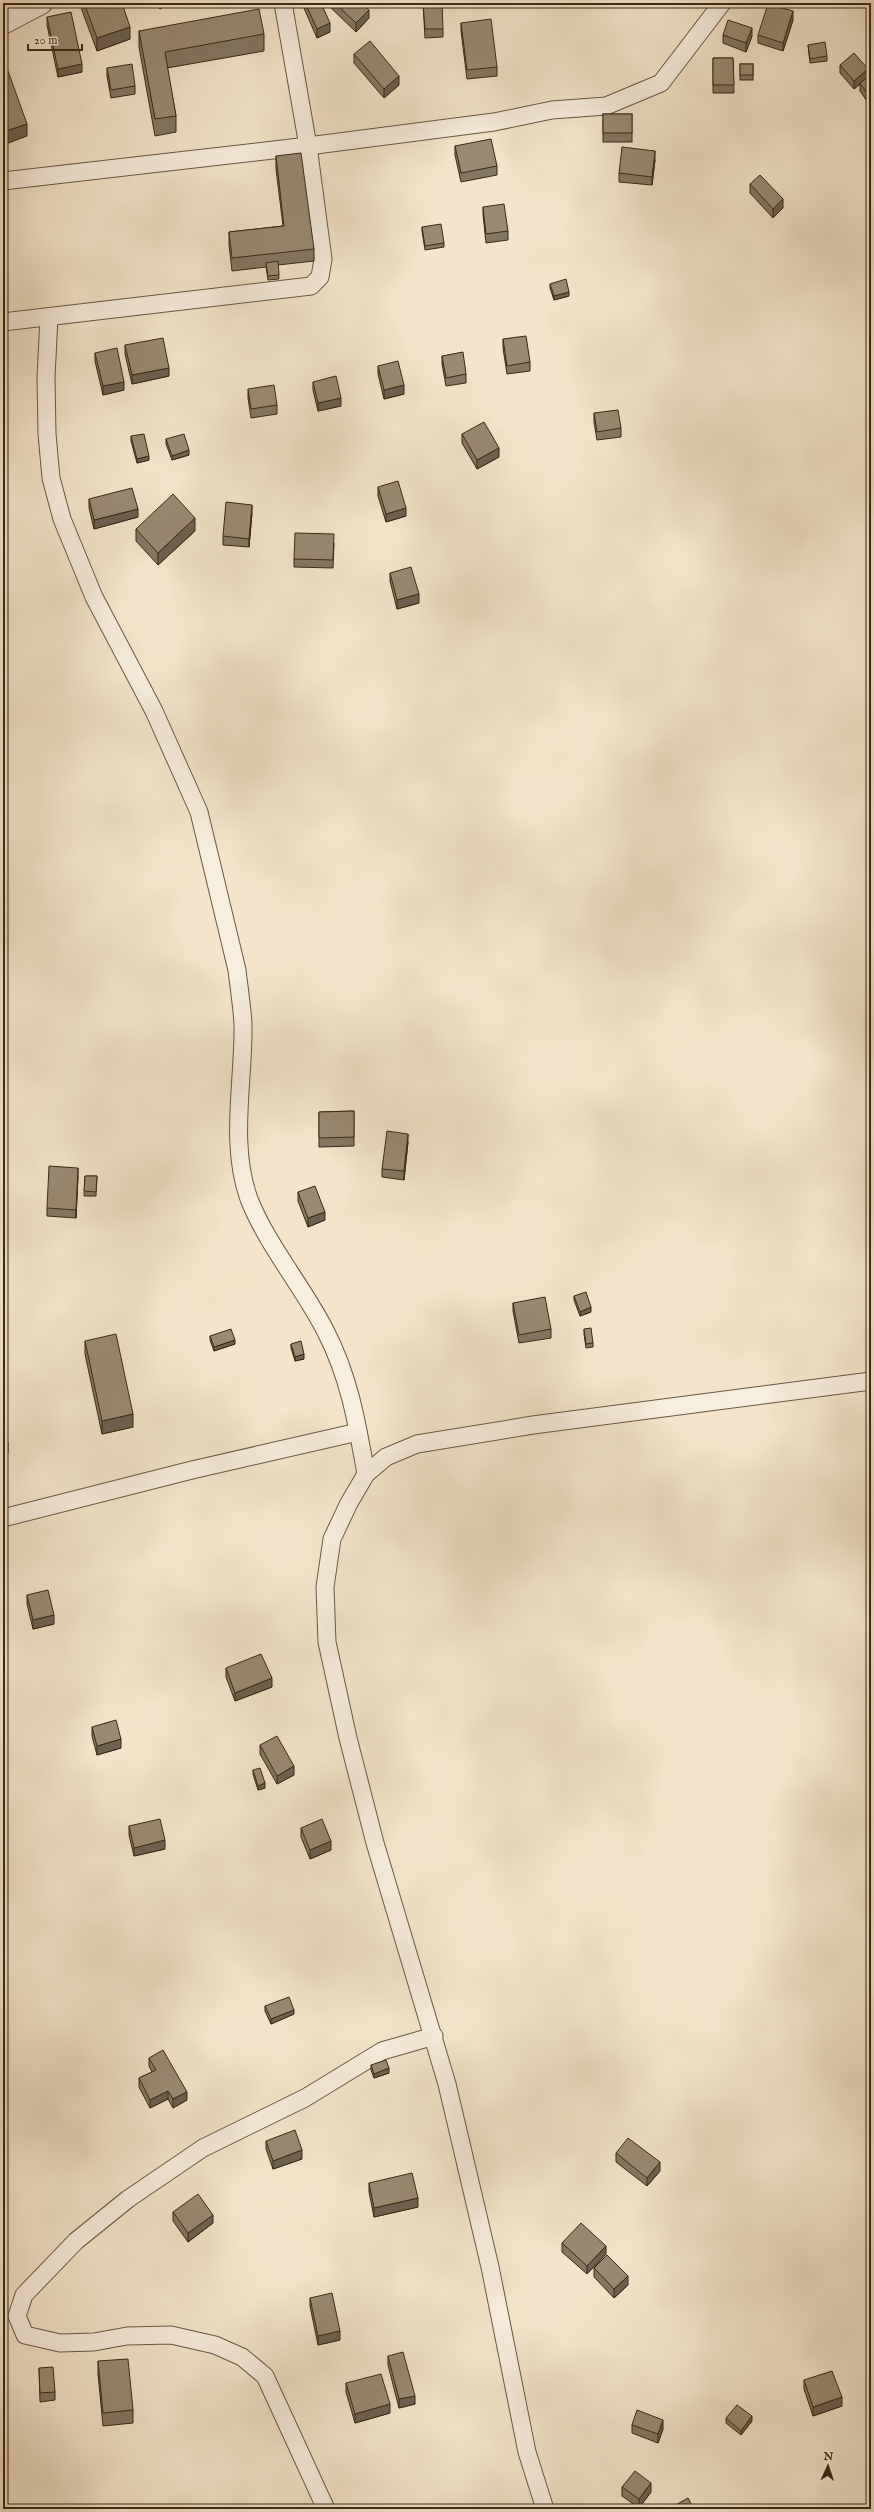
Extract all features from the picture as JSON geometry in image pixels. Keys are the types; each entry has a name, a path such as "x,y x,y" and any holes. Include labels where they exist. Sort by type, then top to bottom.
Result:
{"street":[{"path":"3,23 41,3"},
{"path":"3,322 311,286 320,277 323,259 308,146 284,3"},
{"path":"3,181 308,146 494,122 552,110 606,106 662,83 722,3"},
{"path":"49,317 46,377 47,434 51,478 62,519 94,597 154,712 199,812 235,962 243,1024 240,1136 242,1168 249,1198 276,1248 326,1331 341,1364 353,1399 366,1474"},
{"path":"545,2509 527,2452 490,2267 434,2036 375,1843 348,1738 327,1642 325,1587 332,1539 349,1503 366,1474 386,1458 417,1444 457,1436 871,1381"},
{"path":"3,1518 192,1470 358,1432"},
{"path":"326,2509 265,2376 242,2357 215,2345 171,2335 126,2336 94,2342 60,2343 25,2335 17,2316 24,2295 76,2241 128,2198 203,2148 305,2098 382,2051 434,2036"}],"building":[{"path":"84,3 122,3 130,27 97,38"},
{"path":"305,3 321,3 330,23 317,29"},
{"path":"335,3 362,3 369,10 356,23"},
{"path":"423,3 442,3 443,29 425,29"},
{"path":"768,4 793,11 783,43 758,35"},
{"path":"259,9 264,34 165,52 176,116 155,119 139,31"},
{"path":"71,12 82,64 58,69 47,17"},
{"path":"491,19 497,67 467,70 461,23"},
{"path":"728,20 752,28 746,43 723,35"},
{"path":"370,41 399,76 384,89 354,54"},
{"path":"825,42 827,56 810,59 808,45"},
{"path":"854,53 868,69 854,81 840,65"},
{"path":"713,58 733,58 734,85 713,85"},
{"path":"132,64 135,86 111,90 107,68"},
{"path":"740,64 753,64 753,75 740,75"},
{"path":"8,71 27,124 3,132 3,73"},
{"path":"871,75 871,99 860,83"},
{"path":"603,114 632,114 632,133 603,133"},
{"path":"491,139 497,166 461,173 455,146"},
{"path":"622,147 655,151 652,177 619,173"},
{"path":"301,153 314,249 232,258 229,232 284,226 276,156"},
{"path":"760,175 783,199 773,209 750,184"},
{"path":"504,204 508,231 486,234 483,207"},
{"path":"441,224 444,243 425,246 422,227"},
{"path":"278,261 279,275 268,276 266,263"},
{"path":"566,279 569,292 554,296 550,284"},
{"path":"526,336 530,362 507,366 503,339"},
{"path":"163,338 169,368 132,375 125,345"},
{"path":"117,348 124,382 103,386 95,353"},
{"path":"463,352 466,374 446,378 442,356"},
{"path":"398,361 404,385 384,390 378,366"},
{"path":"336,376 341,398 318,403 313,382"},
{"path":"274,385 277,405 251,409 248,389"},
{"path":"618,410 621,428 597,432 594,413"},
{"path":"484,422 499,448 477,460 462,434"},
{"path":"144,434 149,456 137,459 131,436"},
{"path":"184,434 189,450 172,456 166,439"},
{"path":"398,481 406,508 386,514 378,487"},
{"path":"132,488 138,509 94,520 89,499"},
{"path":"173,494 195,518 158,553 136,529"},
{"path":"226,502 252,505 249,539 223,536"},
{"path":"295,533 334,534 333,560 294,559"},
{"path":"411,567 419,594 397,600 390,573"},
{"path":"354,1111 354,1137 319,1138 319,1112"},
{"path":"387,1131 408,1134 404,1171 382,1169"},
{"path":"49,1166 78,1168 76,1210 47,1208"},
{"path":"85,1176 97,1176 96,1192 84,1191"},
{"path":"315,1186 325,1212 308,1218 298,1192"},
{"path":"586,1292 591,1307 580,1312 574,1296"},
{"path":"545,1297 551,1329 519,1335 513,1303"},
{"path":"591,1328 593,1343 586,1344 584,1329"},
{"path":"231,1329 235,1340 214,1347 210,1336"},
{"path":"116,1334 133,1414 102,1421 85,1341"},
{"path":"301,1341 304,1354 295,1357 291,1344"},
{"path":"3,1416 8,1444 3,1445"},
{"path":"48,1590 54,1615 33,1620 27,1595"},
{"path":"261,1654 272,1678 235,1693 226,1668"},
{"path":"116,1720 121,1739 97,1746 92,1727"},
{"path":"277,1736 294,1766 277,1776 260,1745"},
{"path":"260,1768 265,1783 258,1786 253,1770"},
{"path":"160,1819 165,1840 134,1848 129,1826"},
{"path":"322,1819 331,1841 310,1850 301,1828"},
{"path":"289,1997 294,2010 271,2019 265,2006"},
{"path":"163,2050 187,2092 173,2099 168,2091 150,2100 139,2078 156,2070 149,2058"},
{"path":"386,2060 389,2068 374,2074 371,2065"},
{"path":"295,2130 302,2150 273,2161 266,2141"},
{"path":"628,2138 660,2162 647,2178 616,2153"},
{"path":"412,2173 418,2198 374,2208 369,2183"},
{"path":"198,2194 213,2215 188,2233 173,2212"},
{"path":"581,2223 606,2246 587,2266 562,2243"},
{"path":"607,2255 628,2276 614,2289 594,2268"},
{"path":"332,2293 340,2331 318,2336 310,2298"},
{"path":"403,2352 415,2396 399,2399 388,2356"},
{"path":"128,2359 133,2410 103,2413 98,2361"},
{"path":"53,2367 55,2392 40,2393 39,2368"},
{"path":"832,2371 842,2397 813,2407 804,2380"},
{"path":"381,2374 390,2404 355,2414 346,2383"},
{"path":"737,2405 752,2416 741,2431 726,2418"},
{"path":"637,2410 663,2420 658,2434 632,2425"},
{"path":"635,2471 651,2483 639,2499 622,2487"},
{"path":"688,2498 694,2509 673,2509 672,2507"}]}
